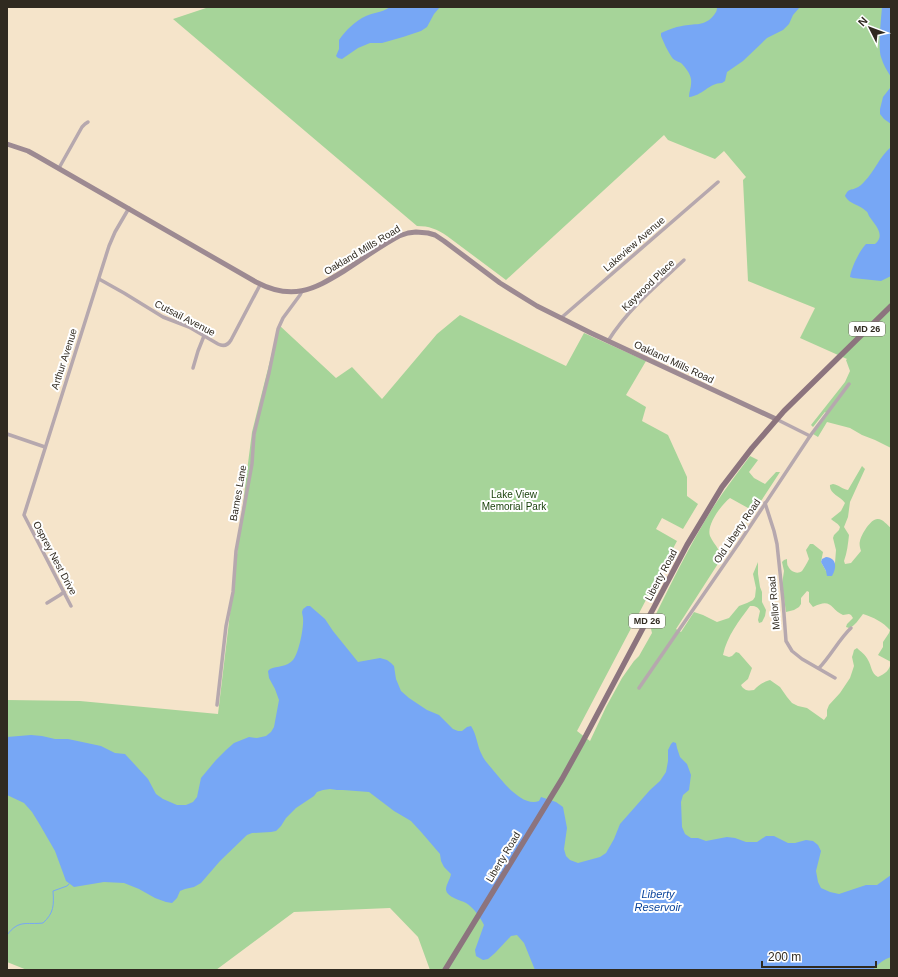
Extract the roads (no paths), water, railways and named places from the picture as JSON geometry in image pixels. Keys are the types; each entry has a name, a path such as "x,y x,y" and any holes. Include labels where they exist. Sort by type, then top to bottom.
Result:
{"main road":[{"name":"Liberty Road","path":"445,970 562,779 681,556 722,487 733,471 776,419 891,306"}],"street":[{"path":"59,168 82,127 88,122"},
{"name":"Oakland Mills Road","path":"7,144 32,153 260,285 278,291 289,292 312,289 399,236 412,232 432,234 441,238 509,290 537,306 810,436"},
{"name":"Lakeview Avenue","path":"561,318 718,182"},
{"name":"Arthur Avenue","path":"25,518 24,515 45,447 111,240 129,208"},
{"name":"Kaywood Place","path":"608,341 615,330 639,302 684,260"},
{"name":"Cutsail Avenue","path":"99,278 163,317 189,327 223,346 228,344 231,340 260,285"},
{"name":"Barnes Lane","path":"217,705 226,626 233,592 236,551 252,464 254,434 278,329 283,318 302,291"},
{"path":"193,368 204,336"},
{"name":"Old Liberty Road","path":"639,688 810,436 848,384"},
{"path":"7,434 45,447"},
{"name":"Mellor Road","path":"765,503 777,544 786,641 792,651 802,659 835,678"},
{"name":"Osprey Nest Drive","path":"25,518 71,606"},
{"path":"47,602 64,592"},
{"path":"819,668 851,628"}],"water":[{"path":"390,7 440,7 434,14 427,27 421,31 382,43 370,43 358,48 342,59 336,56 339,49 339,40 351,26 366,16"},
{"path":"717,7 800,7 793,15 789,24 783,30 767,38 743,61 727,72 725,81 713,85 694,96 689,97 691,82 690,75 681,63 672,57 663,41 661,33 677,27 703,23 711,19"},
{"path":"882,7 891,7 891,77 883,62 880,52"},
{"path":"891,80 891,124 880,114 880,109 883,97 890,88"},
{"path":"891,147 891,276 881,281 853,278 850,277 851,273 861,250 866,244 875,244 880,237 880,234 867,212 849,201 845,196 848,191 858,187 864,182 883,155"},
{"path":"826,557 832,559 835,564 835,570 832,576 827,576 821,562 822,559"},
{"name":"Liberty Reservoir","path":"307,606 310,606 325,619 358,662 380,658 387,660 394,666 396,679 401,691 409,698 427,710 439,715 453,729 462,731 471,726 484,759 513,792 526,800 533,802 539,801 541,797 556,802 563,807 567,828 564,849 566,856 570,860 578,863 600,857 606,853 620,824 660,781 666,772 668,750 673,742 676,743 680,757 687,764 691,775 689,790 683,795 681,802 682,827 685,834 691,838 698,838 706,841 727,837 746,842 757,842 766,836 774,836 788,843 806,840 813,841 818,845 821,851 816,871 818,882 821,888 839,894 866,885 877,885 891,875 891,957 881,962 873,970 535,970 524,943 517,935 511,936 488,959 483,960 476,956 475,950 484,925 472,907 449,895 447,892 446,888 451,874 444,867 440,854 411,821 394,811 369,792 330,789 317,792 314,796 296,808 276,831 252,833 247,835 220,861 201,883 194,887 180,891 177,898 172,903 155,898 124,883 104,882 74,887 66,881 55,851 32,812 24,803 7,795 7,737 31,735 55,739 68,739 101,746 115,753 125,754 148,779 156,794 163,799 177,805 186,805 193,802 197,797 201,778 226,750 234,743 249,737 257,738 266,736 274,727 279,700 269,678 268,671 270,669 288,664 295,657 302,633 302,612"}],"waterway":[{"path":"7,935 11,930 19,925 43,923 51,912 53,891 69,884"}],"park label":[{"name":"Lake View Memorial Park","path":"514,500"}]}
